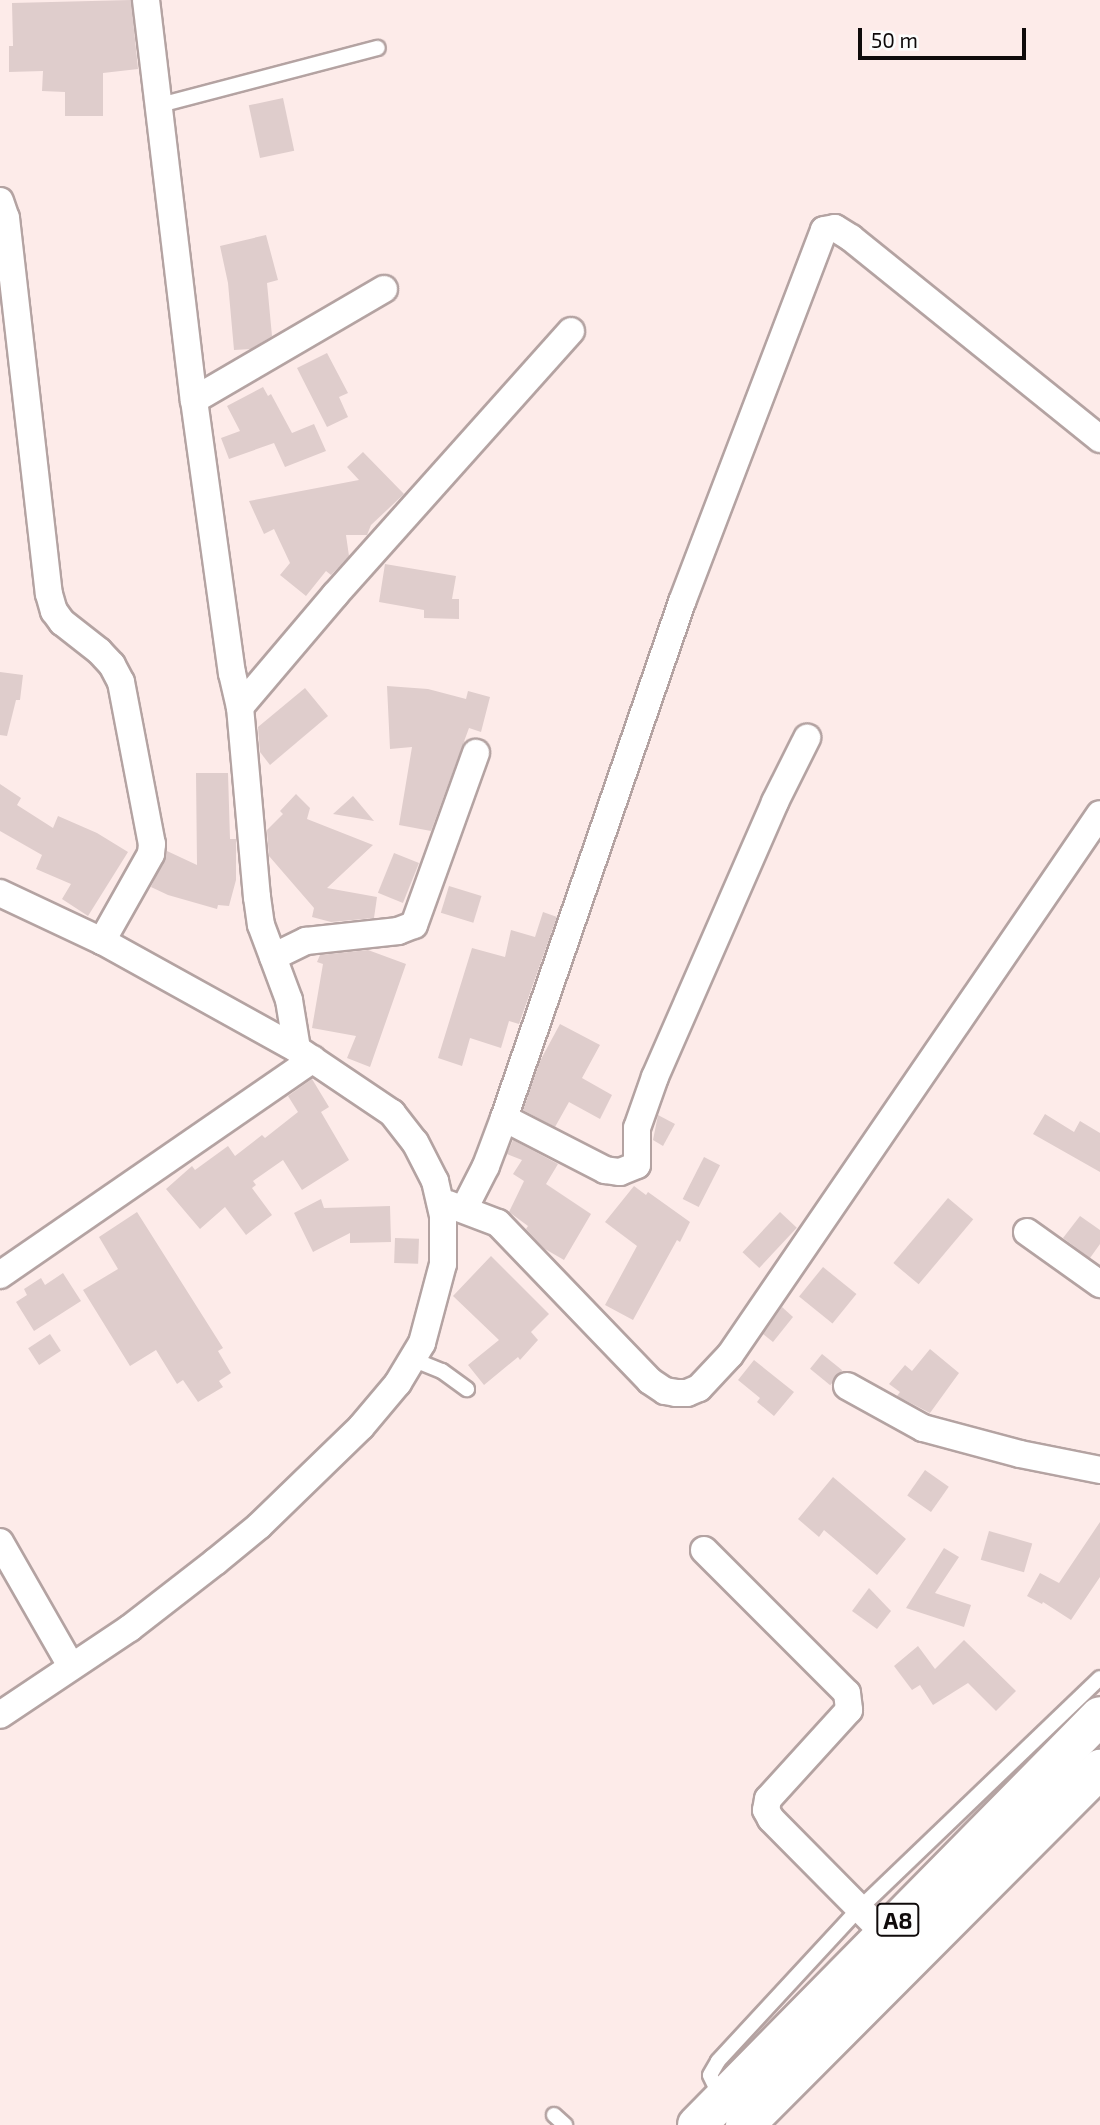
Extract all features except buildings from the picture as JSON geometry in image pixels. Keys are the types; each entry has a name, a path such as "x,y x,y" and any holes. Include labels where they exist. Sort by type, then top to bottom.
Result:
{"highway":[{"name":"A8","path":"721,2117 872,1922 1100,1716"},
{"name":"A8","path":"721,2117 1100,1769"}],"street":[{"path":"146,0 194,400 240,707 261,925 289,1000 305,1054"},
{"path":"0,201 6,218 49,594 54,611 62,622 113,665 121,682 152,844 151,854 102,941"},
{"path":"0,1714 130,1628 258,1526 361,1427 398,1383 422,1343 443,1264 452,1205 486,1166 682,601 824,230 835,228 851,238 1100,439"},
{"path":"194,400 384,289"},
{"path":"240,707 344,585 571,331"},
{"path":"504,1118 605,1170 620,1172 637,1165 637,1128 654,1077 775,802 807,738"},
{"path":"273,957 296,944 398,931 414,925 476,753"},
{"path":"0,893 102,941 305,1054 392,1113 415,1142 435,1181 452,1205 486,1216 517,1240 613,1345 650,1381 664,1391 687,1393 699,1388 730,1355 1100,814"},
{"path":"0,1275 305,1054"},
{"path":"1027,1232 1100,1284"},
{"path":"848,1386 923,1428 1020,1454 1095,1462"},
{"path":"0,1542 71,1666"},
{"path":"704,1550 847,1693 849,1710 768,1799 766,1810 771,1819 872,1922"}],"lane":[{"path":"160,106 379,48"},
{"path":"412,1360 442,1371 467,1389"},
{"path":"872,1922 1100,1678"}]}
